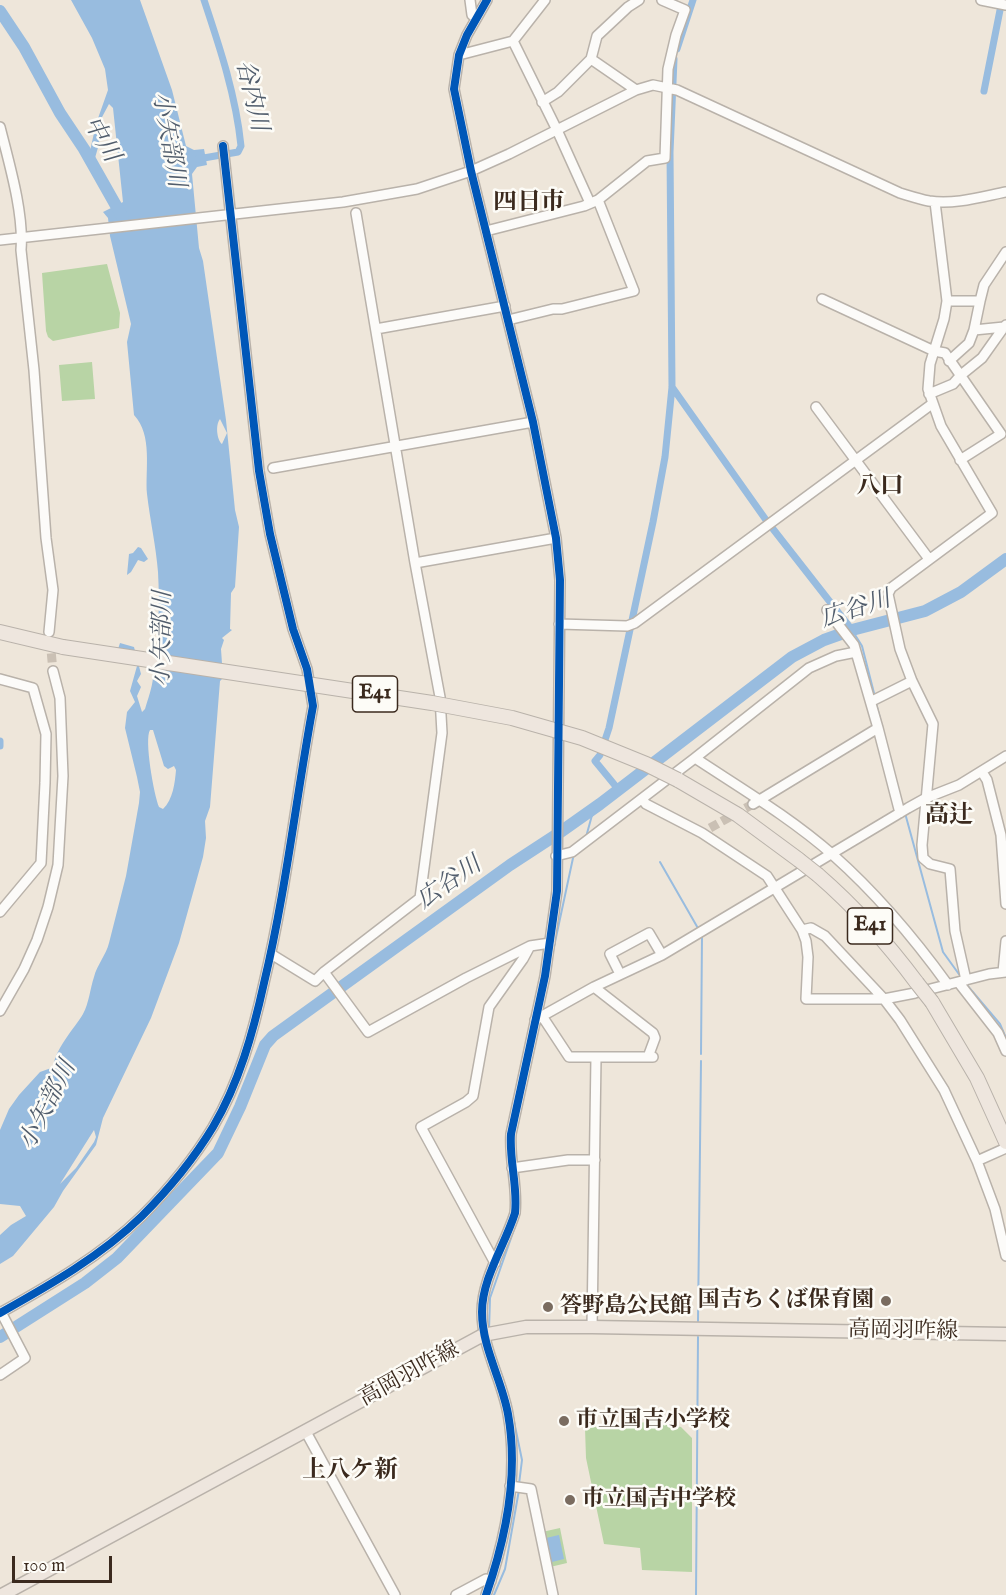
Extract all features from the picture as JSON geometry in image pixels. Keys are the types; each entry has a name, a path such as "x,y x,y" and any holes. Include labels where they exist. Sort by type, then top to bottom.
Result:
{"highway":[{"name":"E41","path":"0,632 63,647 432,703 512,718 582,738 646,764 678,780 738,814 799,860 818,875 877,933 932,1002 972,1068 1006,1142"}],"main road":[{"name":"高岡羽咋線","path":"2,1595 483,1335 526,1328 591,1327 1006,1334"}],"street":[{"path":"470,0 472,15 476,18"},
{"path":"486,1595 503,1534 510,1486 512,1443 508,1414 483,1335 482,1311 485,1292 515,1213 517,1199 511,1134 539,1018 557,891 560,580 556,538 533,422 471,171 454,89 459,55 487,0"},
{"path":"459,55 513,41 545,0"},
{"path":"542,102 558,92 591,59 597,36 628,7 639,0"},
{"path":"486,231 594,202 647,161 664,158 676,35 685,10 662,0"},
{"path":"981,0 1006,5"},
{"path":"508,320 634,291 594,202 513,41"},
{"path":"591,59 636,90"},
{"path":"0,240 343,202 394,194 471,171 636,90 653,85 670,88 900,193 934,202 967,200 1006,192"},
{"path":"0,127 25,238 21,249 34,370 42,493 52,590 49,632"},
{"path":"0,1375 25,1358 0,1312 75,1268 110,1243 141,1217 196,1154 214,1126 231,1091 253,1031 271,954 313,706 307,669 293,629 273,544 259,471 228,215 223,146"},
{"path":"934,202 947,301 928,378 929,394 941,426 992,513 891,588 888,594 900,649 912,681 933,724 922,846 923,858 930,864 950,869 955,931 963,982 998,1034 1006,1052"},
{"path":"271,954 315,981 420,898 442,734 440,697 356,213"},
{"path":"950,361 969,343 984,285 1006,252"},
{"path":"822,299 934,351 945,353 1001,434 960,460"},
{"path":"947,301 980,301"},
{"path":"376,329 505,306"},
{"path":"974,330 1005,326"},
{"path":"929,394 953,384 982,358 1005,326"},
{"path":"559,624 627,626 635,623 932,404"},
{"path":"816,407 930,559"},
{"path":"273,468 533,422"},
{"path":"415,563 556,538"},
{"path":"827,610 848,636 876,700 878,728 904,811"},
{"path":"556,852 572,852 809,669 836,656 856,652"},
{"path":"0,1011 24,969 37,940 58,865 63,776 60,698 53,671"},
{"path":"0,679 33,688 46,734 41,863 0,912"},
{"path":"876,700 912,681"},
{"path":"756,802 878,728"},
{"path":"539,1018 594,987 662,955 926,798 959,785 1006,756"},
{"path":"695,758 832,854 863,883 916,940 948,985"},
{"path":"982,772 987,780 1001,835 1006,904"},
{"path":"642,799 646,804 706,831 767,876 802,930 808,957 806,999 884,999 1005,972 1006,941"},
{"path":"0,894 9,901"},
{"path":"802,930 811,928 825,936 884,999 944,1090 976,1161 994,1209 1006,1256"},
{"path":"620,975 610,954 649,933 662,955"},
{"path":"324,972 368,1032 530,946 550,943"},
{"path":"495,1263 421,1127 466,1102 472,1096 489,1007 530,946"},
{"path":"539,1018 569,1057 650,1057 655,1038 653,1033 594,987"},
{"path":"591,1327 596,1057"},
{"path":"976,1161 1006,1148"},
{"path":"515,1167 568,1160 595,1160"},
{"path":"306,1432 395,1595"},
{"path":"510,1486 531,1490 553,1595"},
{"path":"456,1595 486,1580 491,1581"}],"green space":[{"path":"107,264 120,313 119,328 53,341 48,337 46,331 42,273"},
{"path":"92,362 95,399 62,401 59,365"},
{"path":"647,1422 681,1427 692,1438 692,1572 642,1570 640,1548 604,1544 586,1458 585,1428"},
{"path":"560,1528 567,1563 550,1567 542,1532"}],"water":[{"name":"小矢部川","path":"71,0 140,0 172,90 186,146 194,150 204,149 207,165 197,167 192,174 199,248 203,261 226,420 235,510 239,527 235,587 231,593 230,629 232,630 222,638 224,640 221,649 223,678 220,681 210,807 205,821 206,838 203,857 179,943 151,1018 103,1118 96,1145 54,1207 13,1256 0,1264 0,1235 26,1216 20,1206 0,1204 0,1130 9,1109 19,1095 40,1072 54,1067 60,1047 83,1014 95,973 109,943 126,876 140,792 125,728 127,712 135,702 130,691 137,666 132,650 127,649 116,655 120,643 134,647 141,674 137,681 141,687 137,696 142,712 152,686 155,665 159,598 158,572 147,494 146,442 140,423 134,415 127,342 131,324 110,236 108,218 103,212 123,202 113,108 109,104 101,119 99,144 95,158 90,151 96,124 108,90 105,69 92,38","holes":["220,419 227,433 222,444 217,432","150,730 153,730 164,766 168,769 174,766 176,770 171,796 163,809 159,807 152,780 148,735","94,1130 96,1137 94,1142 76,1168 60,1184"]},
{"path":"138,547 148,559 144,562 138,560 127,575 129,554"},
{"path":"559,1535 564,1559 552,1562 546,1538"}],"waterway":[{"name":"谷内川","path":"198,159 238,152 241,146 231,90 204,0"},
{"path":"677,49 693,0"},
{"path":"984,91 1002,0"},
{"name":"中川","path":"0,11 24,47 60,113 84,149 123,218"},
{"path":"618,789 595,761 600,755 609,728 665,457 672,387 670,152 674,59"},
{"path":"672,387 766,520 852,630"},
{"name":"広谷川","path":"0,1337 85,1283 117,1258 218,1153 240,1107 265,1045 273,1036 510,865 600,804 792,657 824,640 852,630 925,611 961,592 1006,559"},
{"path":"852,630 862,646 875,697"},
{"path":"876,703 903,808"},
{"path":"0,741 0,746"},
{"path":"586,837 594,808"},
{"path":"905,813 943,952 961,977"},
{"path":"552,956 573,858"},
{"path":"660,862 699,930"},
{"path":"701,1054 702,935"},
{"path":"966,984 1000,1024 1006,1038"},
{"path":"698,1321 701,1061"},
{"path":"518,1179 520,1206"},
{"path":"489,1330 490,1298 517,1221"},
{"path":"696,1595 698,1337"},
{"path":"495,1356 506,1388"},
{"path":"510,1402 522,1460 519,1484"},
{"path":"494,1595 505,1569 519,1490"}],"tunnel":[{"path":"50,640 53,671"},
{"path":"710,828 753,804"}],"cycle path":[{"path":"486,1595 505,1529 512,1460 508,1414 485,1338 482,1312 490,1274 515,1213 511,1134 545,976 557,891 560,580 556,538 533,422 471,171 454,89 459,55 467,35 487,0"},
{"path":"0,1313 74,1269 126,1231 162,1195 197,1151 222,1110 244,1057 260,1002 279,914 313,706 307,669 293,629 270,534 259,471 223,146"}],"place":[{"name":"国吉ちくば保育園","path":"886,1301"},
{"name":"答野島公民館","path":"548,1307"},
{"name":"市立国吉小学校","path":"564,1421"},
{"name":"市立国吉中学校","path":"570,1500"}],"district":[{"name":"四日市","path":"529,204"},
{"name":"八口","path":"880,488"},
{"name":"高辻","path":"949,817"},
{"name":"上八ケ新","path":"350,1472"}]}
